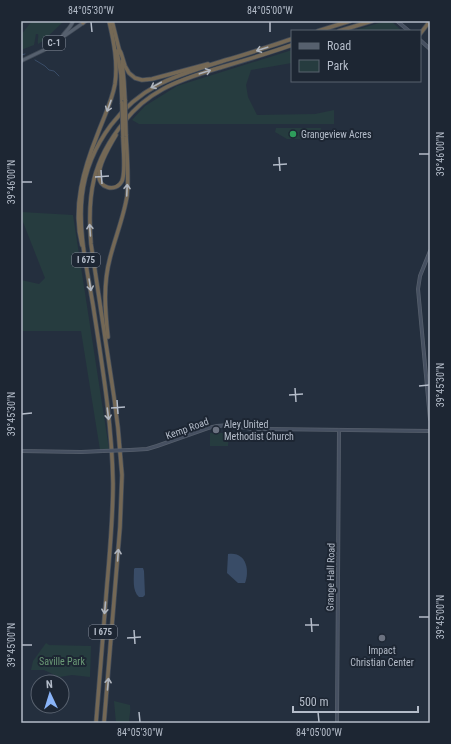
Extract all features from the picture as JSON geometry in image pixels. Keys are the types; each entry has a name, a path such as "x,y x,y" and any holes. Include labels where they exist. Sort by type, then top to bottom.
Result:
{"highway":[{"path":"86,264 81,241 78,214 79,196 85,168 109,106 113,91 116,58 109,21"},
{"path":"112,21 120,51 124,82 124,101 124,136 124,167 123,180 119,185 110,188 106,187 100,181 99,174 104,158 112,142 125,124 138,109 162,89"},
{"path":"321,30 350,21"},
{"path":"342,30 372,21"},
{"path":"421,33 430,21"},
{"name":"I 675","path":"96,723 112,520 113,484 109,422 82,232 82,197 85,180 95,153 112,124 126,108 150,89 178,75 291,39"},
{"path":"113,40 115,42 118,56 124,101"},
{"name":"I 675","path":"104,723 120,527 122,475 110,366 91,244 90,209 91,192 95,174 105,148 127,118 148,98 162,89 201,73 291,45"},
{"path":"120,51 129,72 135,78 142,80 152,79 232,58"},
{"path":"110,366 105,306 106,283 110,258 127,195 127,168 124,136"}],"main road":[{"path":"62,37 73,21"},
{"path":"397,21 408,30"},
{"name":"C-1","path":"21,61 44,50 82,22"},
{"path":"421,41 430,49"},
{"path":"430,251 420,276 418,289 430,419"},
{"name":"Kemp Road","path":"21,451 81,452 147,448 157,446 208,428 230,425 252,429 430,432"},
{"name":"Grange Hall Road","path":"337,723 339,430"}],"green space":[{"path":"32,21 64,21 38,44 38,34 36,34 34,45 21,50 21,35"},
{"path":"386,21 391,21 401,30 355,30"},
{"path":"291,50 291,63 251,70 246,85 248,97 257,115 315,114 334,110 334,124 139,124 132,120 145,106 177,86"},
{"name":"Grangeview Acres","path":"276,128 321,128 320,139 287,139 275,132"},
{"path":"21,212 73,215 109,449 100,450 81,331 21,331 21,280 39,284 45,278 21,217"},
{"path":"210,433 229,433 228,446 210,446"},
{"name":"Saville Park","path":"46,643 49,645 91,646 90,677 70,675 70,674 53,674 44,670 31,670 33,661"},
{"path":"114,701 130,705 129,723 116,723"}],"water":[{"path":"228,554 239,555 243,558 247,567 245,583 238,583 227,573"},
{"path":"135,568 143,568 144,571 145,595 143,597 139,597 134,588"}],"waterway":[{"path":"21,55 25,54"},
{"path":"35,60 49,70 54,71 59,76"}],"place":[{"name":"Grangeview Acres","path":"293,134"},
{"name":"Aley United Methodist Church","path":"216,430"},
{"name":"Impact Christian Center","path":"382,638"}]}
